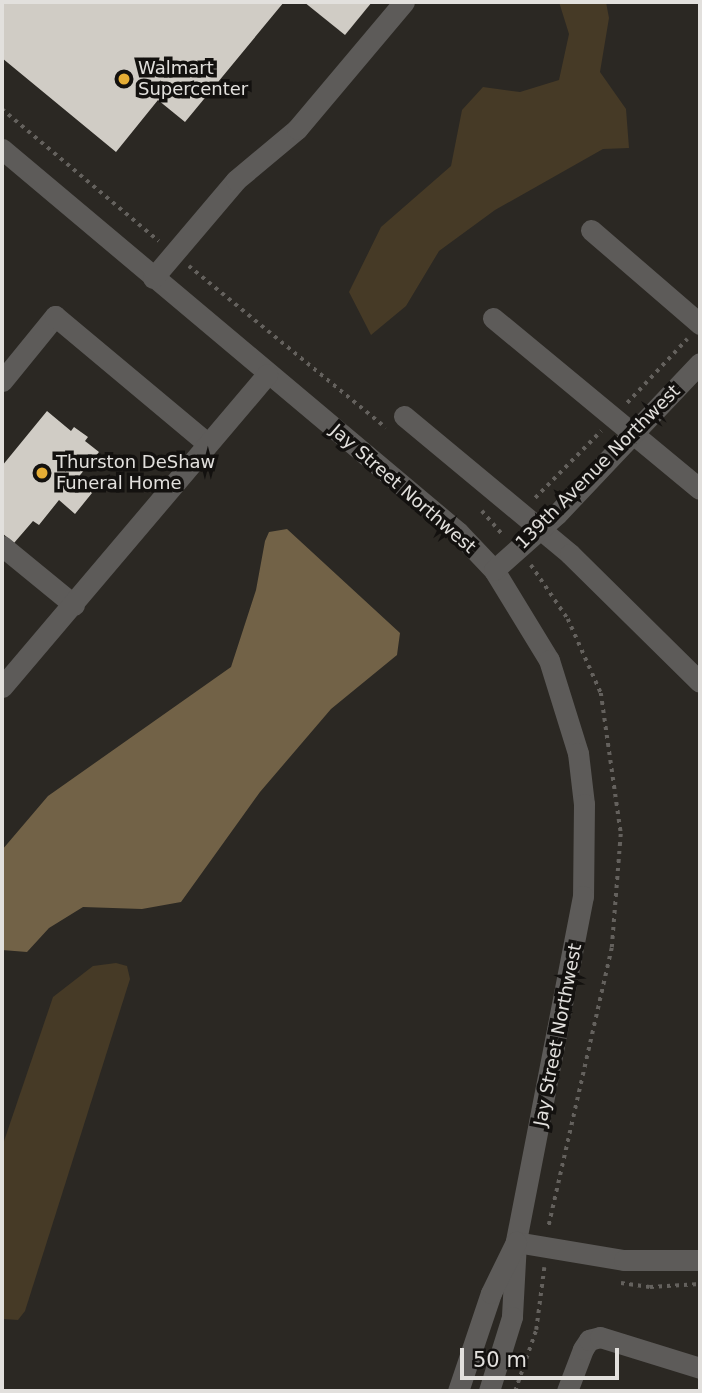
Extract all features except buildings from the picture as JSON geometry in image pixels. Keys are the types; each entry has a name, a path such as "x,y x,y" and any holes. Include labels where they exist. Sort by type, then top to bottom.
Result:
{"street":[{"path":"153,278 236,180 297,128 404,2"},
{"name":"Jay Street Northwest","path":"2,149 458,532 494,570 549,660 570,720 584,804 577,941 516,1242 512,1317 489,1391"},
{"path":"591,230 700,324"},
{"path":"2,381 55,316 208,444"},
{"path":"493,318 700,489"},
{"name":"139th Avenue Northwest","path":"494,570 541,528 700,363"},
{"path":"2,687 267,374"},
{"path":"404,416 541,528 700,682"},
{"path":"2,546 74,605"},
{"path":"516,1242 624,1260 700,1260"},
{"name":"Jay Street Northwest","path":"458,1391 500,1270 516,1242"},
{"path":"567,1391 583,1349 589,1340 600,1337 700,1368"}],"path":[{"path":"2,108 149,232"},
{"path":"198,273 395,436"},
{"path":"478,506 499,530"},
{"path":"516,1391 536,1330 544,1269"},
{"path":"693,1286 700,1284"}],"shaded area":[{"path":"559,2 606,2 609,18 600,72 626,109 629,148 603,149 495,210 439,251 406,306 371,335 349,292 381,227 451,166 462,110 483,87 520,92 559,80 569,34"},
{"path":"287,529 400,633 397,655 331,709 260,792 181,902 142,909 83,907 49,928 27,952 2,950 2,850 48,796 231,667 256,590 265,541 269,532"},
{"path":"116,963 127,966 130,979 25,1311 18,1320 4,1319 2,1147 53,997 93,966"}],"place":[{"name":"Walmart Supercenter","path":"124,79"},
{"name":"Thurston DeShaw Funeral Home","path":"42,473"}]}
